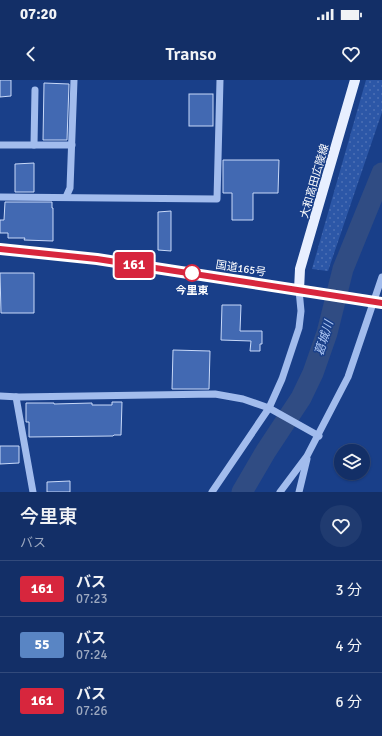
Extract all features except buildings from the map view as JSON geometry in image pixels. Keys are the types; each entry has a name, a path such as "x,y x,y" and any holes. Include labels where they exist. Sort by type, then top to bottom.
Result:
{"highway":[{"name":"国道165号","path":"0,249 97,259 374,301"}],"main road":[{"name":"大和高田広陵線","path":"299,290 300,269 356,80"}],"street":[{"path":"66,197 70,188 74,80"},
{"path":"0,197 217,199 220,80"},
{"path":"34,145 35,90"},
{"path":"0,145 72,145"},
{"path":"280,492 307,456 319,436 348,377 382,277"},
{"path":"212,492 271,409 299,328 301,311 299,290"},
{"path":"0,396 214,394 243,399 271,409 319,436"},
{"path":"16,397 33,492"},
{"path":"299,492 307,456"}],"shaded area":[{"path":"366,80 382,80 382,112 328,271 312,269"}],"waterway":[{"name":"葛城川","path":"242,492 266,451 301,398 313,373 327,333 343,269 382,173"}],"bus line":[{"name":"161","path":"0,249 97,259 382,303"}],"place":[{"name":"今里東","path":"192,273"}]}
